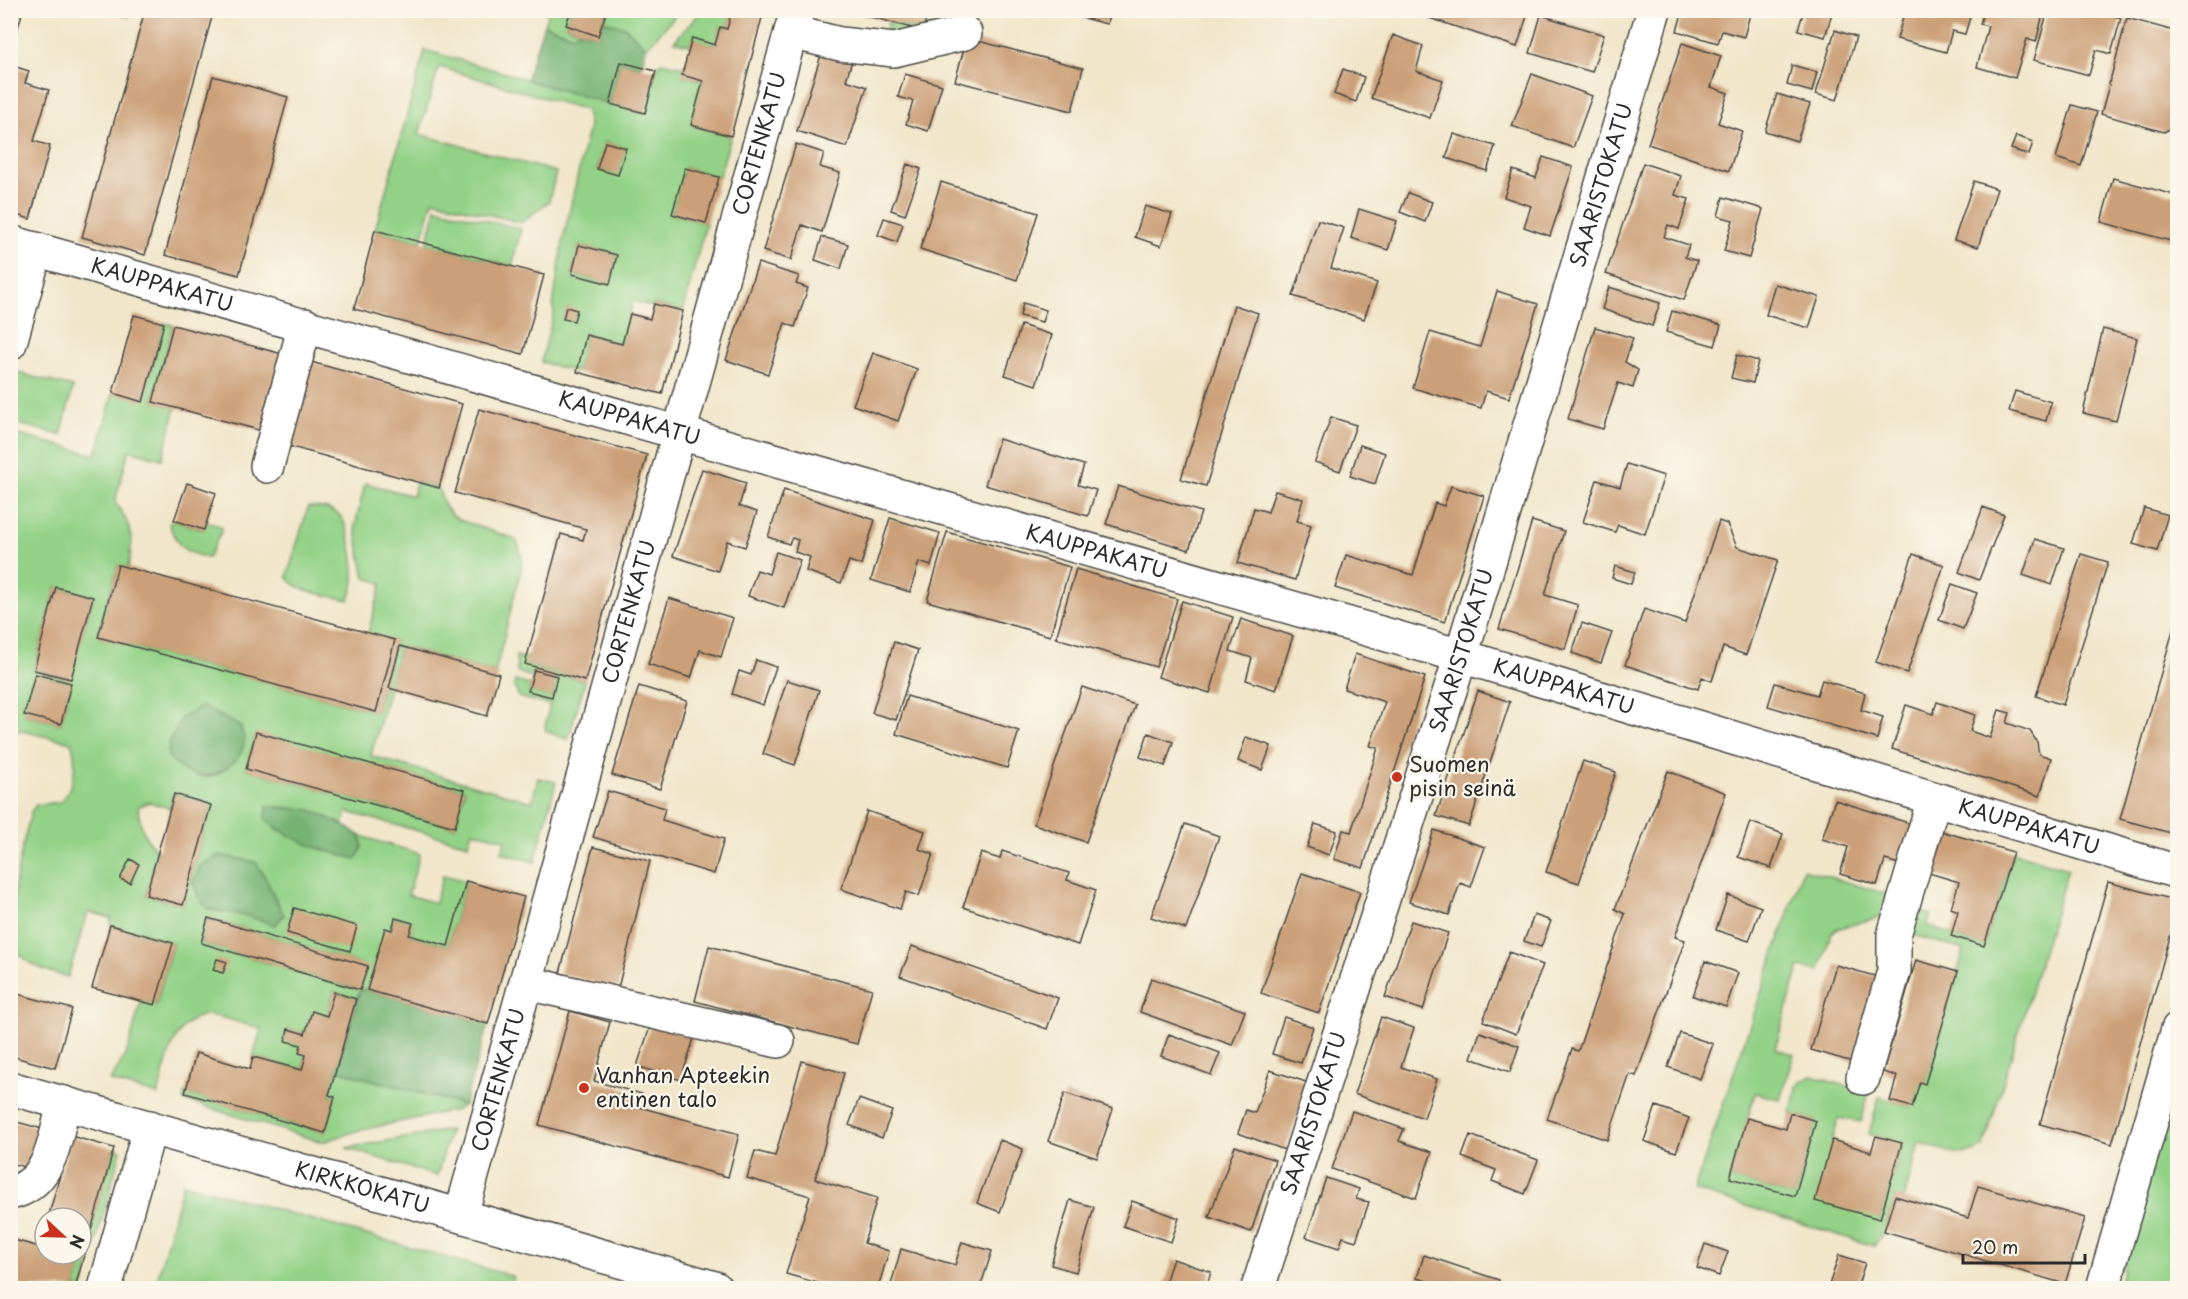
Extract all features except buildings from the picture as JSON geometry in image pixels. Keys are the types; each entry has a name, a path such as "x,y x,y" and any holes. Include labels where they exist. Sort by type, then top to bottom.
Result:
{"street":[{"name":"SAARISTOKATU","path":"1258,1288 1461,656 1654,10"},
{"path":"794,21 846,45 894,50 965,33"},
{"name":"CORTENKATU","path":"461,1215 794,21"},
{"name":"KAUPPAKATU","path":"23,245 1461,656 2178,872"},
{"path":"10,343 23,245"},
{"path":"267,466 305,325"},
{"path":"1863,1078 1894,971 1894,935 1934,799"},
{"path":"527,982 778,1041"},
{"path":"2103,1288 2178,1029"},
{"name":"KIRKKOKATU","path":"10,1088 715,1288"},
{"path":"10,1193 33,1184 45,1168 64,1103"},
{"path":"105,1288 150,1127"}],"green space":[{"path":"549,11 571,11 566,25 581,31 572,35 544,24"},
{"path":"607,11 680,11 646,48 625,27 603,21"},
{"path":"702,11 732,11 727,29 720,27 715,45 692,39 690,45 674,41"},
{"path":"928,11 948,11 951,16 933,29 884,39 888,22 922,31"},
{"path":"603,21 625,27 646,48 641,67 621,62 610,104 526,80 544,24 572,35 581,31 598,36"},
{"path":"425,50 644,113 656,71 661,62 684,67 683,76 703,81 691,125 731,136 719,177 685,168 672,214 706,223 683,311 654,304 653,307 633,301 622,344 586,335 577,372 541,362 554,313 553,306 564,235 589,126 586,110 439,67 419,134 556,172 549,201 521,223 433,200 421,242 375,230","holes":["605,142 625,148 618,174 597,169","579,245 617,255 610,284 572,274"]},
{"path":"436,208 521,229 512,266 427,244"},
{"path":"164,323 173,325 153,401 176,408 162,459 129,450 115,502 125,518 130,533 130,558 128,568 118,565 98,637 376,712 395,641 368,633 382,583 365,578 355,526 365,483 413,496 416,482 439,488 445,505 453,516 517,541 522,557 495,673 400,646 371,756 532,802 538,778 556,782 535,862 502,853 505,840 472,831 468,844 347,812 343,825 311,810 277,829 325,851 362,849 361,836 420,854 408,895 435,903 443,875 466,881 448,946 409,935 412,923 395,918 367,990 360,991 356,999 334,992 327,1016 312,1012 305,1034 288,1029 285,1040 301,1045 306,1055 302,1070 253,1057 261,1029 211,1015 194,1019 185,1026 172,1047 158,1095 110,1081 127,1053 141,1001 156,1005 173,943 110,925 111,918 88,912 68,977 42,969 24,958 14,941 12,925 15,884 31,812 36,805 61,802 72,781 75,766 71,742 17,730 11,726 11,433 96,455 113,393 143,401","holes":["56,587 93,597 70,679 34,670","35,674 71,683 61,724 24,715","202,706 219,716 236,758 218,774 204,777 184,770 168,757 169,743","256,733 465,790 455,827 246,769","174,794 211,805 183,905 146,895 158,851 149,842 144,832 138,807 149,802 170,808","219,855 255,862 284,915 275,925 248,916 207,909","208,918 367,966 360,990 201,943"]},
{"path":"10,371 73,387 61,435 11,422"},
{"path":"308,507 333,511 344,522 354,566 353,589 349,600 306,590 298,587 287,577"},
{"path":"174,520 203,530 206,522 221,526 222,530 208,558 182,548 175,539 169,524"},
{"path":"516,656 527,658 526,664 585,681 568,740 546,731 550,705 519,697 514,687 515,681 530,685 529,691 552,697 557,676 534,670 532,677 517,672"},
{"path":"202,706 241,727 244,741 239,755 228,767 206,776 194,775 186,771 168,756 169,743 181,718"},
{"path":"267,806 311,810 361,836 362,849 356,859 320,849 297,839 275,827 266,819"},
{"path":"2013,852 2068,869 1984,1146 1977,1151 1961,1154 1919,1143 1904,1199 1895,1197 1884,1231 1874,1246 1694,1190 1803,869 1893,896 1888,915 1836,929 1831,934 1819,971 1799,967 1775,1049 1794,1054 1780,1099 1755,1093 1730,1178 1795,1196 1816,1121 1790,1113 1798,1084 1811,1076 1869,1092 1861,1122 1839,1118 1832,1140 1880,1219 1902,1144 1869,1134 1879,1097 1912,1107 1920,1082 1925,1083 1964,950 1910,934 1917,910 1931,915 1927,926 1984,946"},
{"path":"219,855 255,862 284,915 275,925 248,916 207,909 198,896 193,882 201,865"},
{"path":"360,990 488,1024 464,1105 336,1070"},
{"path":"336,1070 464,1105 456,1110 360,1130 322,1142 183,1100 185,1093 325,1133 335,1097 329,1095"},
{"path":"2177,1075 2177,1288 2118,1288"},
{"path":"450,1130 437,1176 346,1148"},
{"path":"114,1148 121,1150 93,1252 93,1223"},
{"path":"183,1183 512,1276 513,1279 508,1288 155,1288"},
{"path":"81,1266 89,1266 83,1288 75,1288"}],"place":[{"name":"Suomen pisin seinä","path":"1397,777"},
{"name":"Vanhan Apteekin entinen talo","path":"584,1088"}]}
